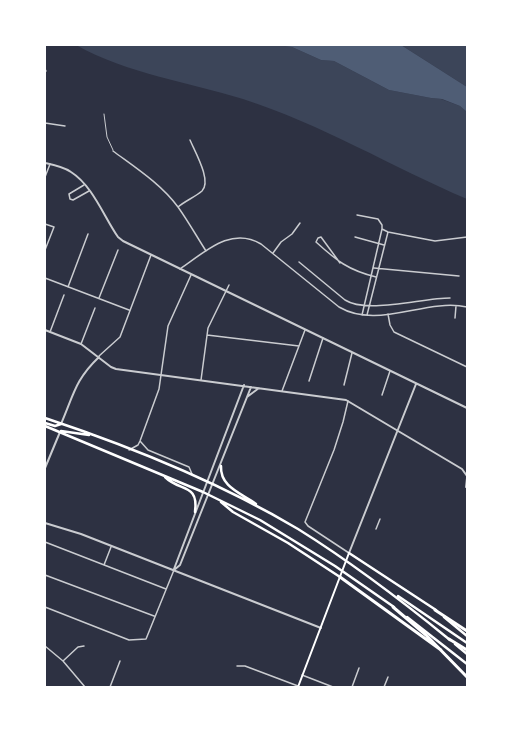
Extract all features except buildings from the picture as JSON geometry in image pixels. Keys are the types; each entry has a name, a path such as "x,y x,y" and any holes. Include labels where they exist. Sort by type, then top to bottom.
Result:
{"highway":[{"path":"340,577 441,650"},
{"path":"393,607 441,650 467,677"},
{"path":"435,610 467,631"},
{"path":"449,639 467,650"}],"main road":[{"path":"45,418 192,474 263,509"},
{"path":"45,424 55,426 61,424"},
{"path":"45,424 203,492 260,520 335,566 393,607 467,664"},
{"path":"61,432 91,435"},
{"path":"221,466 220,475 225,483 263,509 356,567 467,654"},
{"path":"163,476 169,481 194,494 196,503 195,512"},
{"path":"220,500 233,512 288,543 340,577"},
{"path":"298,686 349,553 435,610 467,636"},
{"path":"386,589 467,643"}],"street":[{"path":"45,123 65,126"},
{"path":"178,206 201,191 206,184 205,176 190,140"},
{"path":"113,151 153,181 178,206 206,251"},
{"path":"45,163 71,172 89,191 111,226 123,241 467,408"},
{"path":"45,177 50,164"},
{"path":"84,185 71,192 69,196 70,199 73,200 89,191"},
{"path":"358,215 378,219 382,225 362,315"},
{"path":"45,224 54,227 45,250"},
{"path":"273,253 281,242 292,234 300,224"},
{"path":"382,229 388,232 435,241 467,237"},
{"path":"367,316 368,306 388,232"},
{"path":"68,287 88,234"},
{"path":"180,269 224,240 245,237 257,242 273,253 339,308 367,316 456,306 467,307"},
{"path":"340,264 321,237 318,238 316,242 340,264 376,277"},
{"path":"355,237 384,245"},
{"path":"99,298 118,250"},
{"path":"61,424 80,377 86,368 120,337 152,255"},
{"path":"299,262 345,300 364,306 433,298 450,298"},
{"path":"373,268 459,276"},
{"path":"129,450 138,445 140,441 159,389 168,326 191,275"},
{"path":"45,278 130,311"},
{"path":"201,380 208,328 229,285"},
{"path":"50,332 64,295"},
{"path":"455,318 456,306"},
{"path":"81,344 95,308"},
{"path":"388,314 390,325 394,332 467,367"},
{"path":"45,330 81,344 116,369 244,385 348,401 462,469 467,477 467,488"},
{"path":"282,391 305,330"},
{"path":"207,335 299,346"},
{"path":"309,381 323,338"},
{"path":"344,386 352,352"},
{"path":"382,395 390,371"},
{"path":"348,401 343,422 312,506 306,517 306,524 349,553 396,430 416,384"},
{"path":"45,607 129,640 146,639 154,616 174,570 244,385"},
{"path":"174,570 180,565 214,484 250,387"},
{"path":"246,398 261,388"},
{"path":"233,415 238,417"},
{"path":"45,468 61,432"},
{"path":"140,441 148,450 189,467 192,474"},
{"path":"376,529 380,519"},
{"path":"45,522 174,570 321,628"},
{"path":"45,542 166,589"},
{"path":"104,565 112,547"},
{"path":"45,575 154,616"},
{"path":"45,646 63,661 85,687"},
{"path":"63,661 78,647 84,646"},
{"path":"110,687 120,661"},
{"path":"237,666 245,666 298,686"},
{"path":"352,687 359,668"},
{"path":"302,675 333,687"},
{"path":"384,687 388,677"}],"lane":[{"path":"104,114 107,137 113,151"}],"shaded area":[{"path":"76,45 276,45 292,47 321,60 334,61 389,90 441,99 460,106 467,112 467,199 328,133 272,109 243,99 137,70 96,55"},
{"path":"276,45 401,45 467,87 467,112 460,106 442,99 389,90 334,61 321,60 292,47"},
{"path":"401,45 467,45 467,87"}]}
